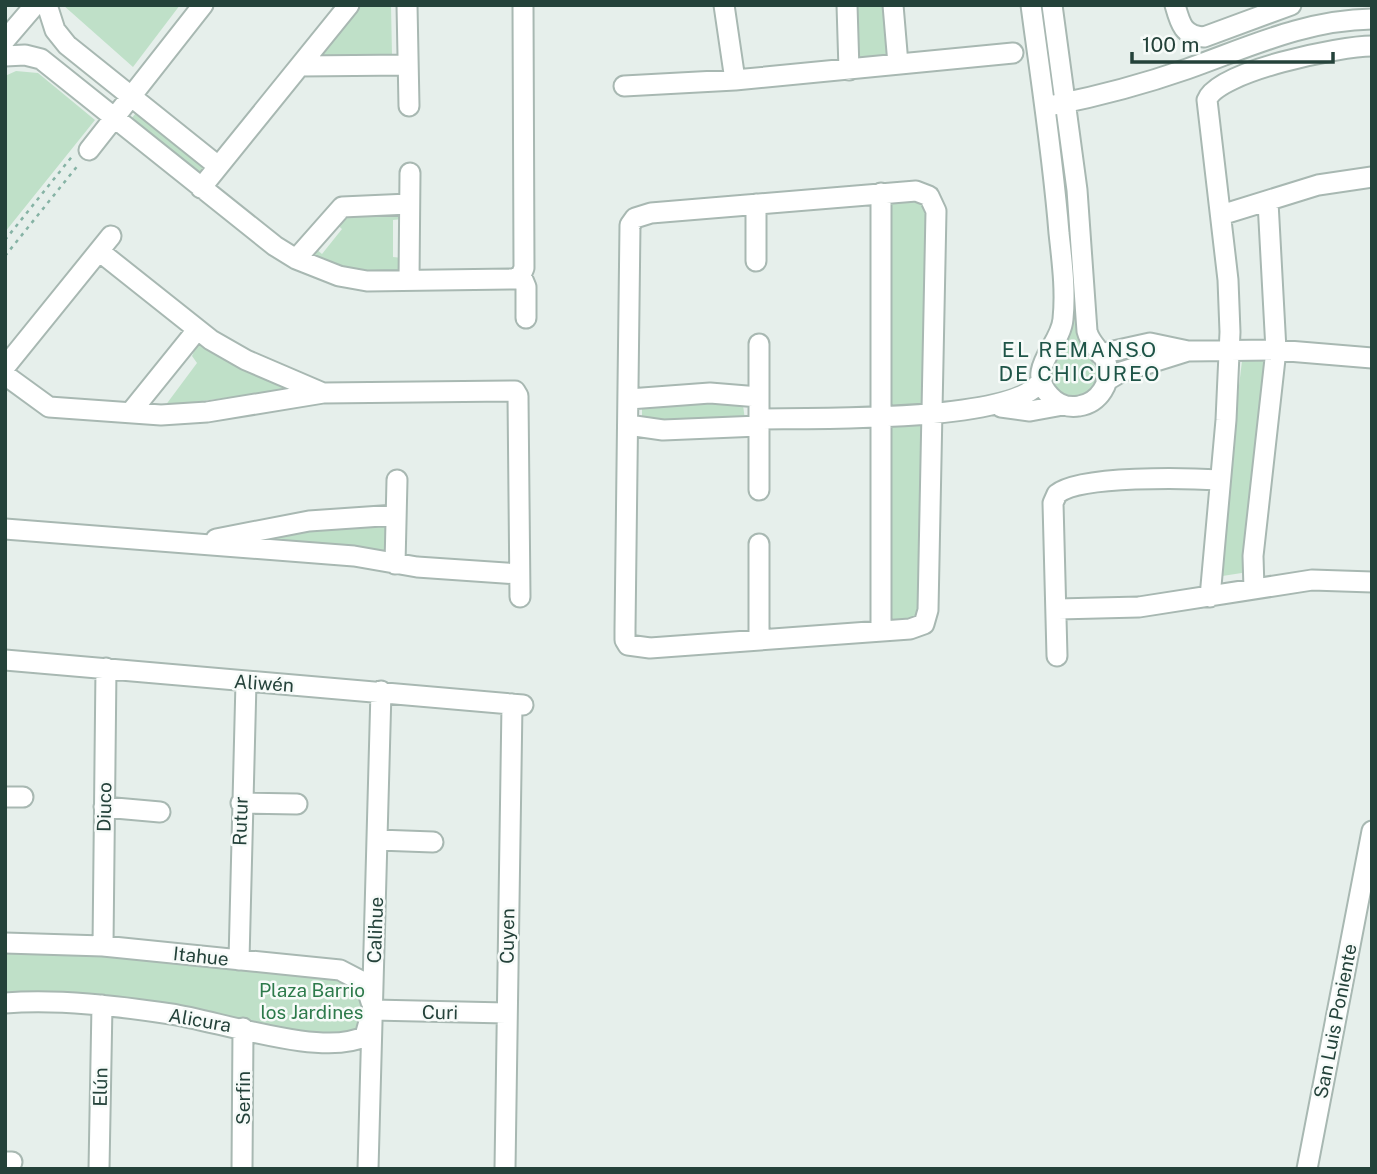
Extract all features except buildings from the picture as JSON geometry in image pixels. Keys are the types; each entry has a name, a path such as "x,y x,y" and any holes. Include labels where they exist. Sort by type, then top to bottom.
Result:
{"street":[{"path":"5,40 35,5"},
{"path":"47,5 55,30 66,45 218,166"},
{"path":"85,148 114,119 203,5"},
{"path":"201,188 349,5"},
{"path":"407,5 409,106"},
{"path":"5,56 25,54 41,59 201,188 275,246 296,259 355,279 514,279 521,275 524,268 523,5"},
{"path":"724,5 735,80"},
{"path":"847,5 849,70"},
{"path":"893,5 898,64"},
{"path":"1031,5 1057,201 1064,311 1061,330 1042,363 1041,380 1049,395 1063,405"},
{"path":"997,406 1030,411 1063,405 1080,406 1090,403 1102,392 1107,381 1107,367 1090,341 1087,331 1082,231 1052,5"},
{"path":"1175,5 1182,28 1192,36 1204,37 1291,5"},
{"path":"1046,107 1185,69 1288,31 1330,22 1372,19"},
{"path":"1210,597 1230,350 1228,280 1207,100 1209,94 1221,85 1300,57 1334,49 1372,46"},
{"path":"624,86 735,80 1013,53"},
{"path":"300,66 408,65"},
{"path":"409,280 410,173"},
{"path":"1221,215 1318,185 1372,177"},
{"path":"921,191 935,205 926,619 919,628 650,648 628,645 625,640 630,225 635,218 651,213 881,194 921,191"},
{"path":"881,194 881,631"},
{"path":"1254,589 1253,556 1276,350 1268,202"},
{"path":"296,259 342,207 409,204"},
{"path":"756,204 756,261"},
{"path":"5,367 105,243 197,330 246,360 323,393"},
{"path":"521,275 526,287 526,318"},
{"path":"130,413 197,330"},
{"path":"759,344 759,490"},
{"path":"1100,354 1150,344 1188,351 1276,350 1372,358"},
{"path":"1107,381 1121,372 1188,351"},
{"path":"5,375 49,407 130,413 208,412 323,393 517,393 520,597"},
{"path":"628,425 663,430 931,413 997,406 1031,394 1041,380"},
{"path":"629,399 710,393 759,397"},
{"path":"1057,656 1058,609 1053,503 1061,491 1109,482 1188,478 1220,480"},
{"path":"395,564 397,480"},
{"path":"198,543 318,520 396,515"},
{"path":"5,529 354,556 395,564 519,574"},
{"path":"759,544 759,638"},
{"path":"1058,609 1139,607 1312,580 1372,582"},
{"name":"Aliwén","path":"5,660 517,704"},
{"name":"Diuco","path":"103,946 106,668"},
{"name":"Rutur","path":"239,960 246,682"},
{"name":"Calihue","path":"368,1169 381,691"},
{"name":"Cuyen","path":"505,1169 506,1013 517,704"},
{"path":"241,803 297,804"},
{"path":"104,807 160,812"},
{"name":"San Luis Poniente","path":"1307,1169 1372,831"},
{"path":"377,840 433,842"},
{"name":"Itahue","path":"5,943 103,946 328,969 353,974 365,983 373,1010"},
{"name":"Alicura","path":"5,1003 102,1005 173,1014 306,1042 352,1043 365,1036 373,1010"},
{"name":"Elún","path":"99,1169 102,1005"},
{"name":"Curi","path":"373,1010 506,1013"},
{"name":"Serfin","path":"242,1169 243,1028"}],"path":[{"path":"5,240 85,148"},
{"path":"5,256 85,148"}],"green space":[{"path":"63,5 180,5 133,67"},
{"path":"362,5 391,5 392,56 322,55"},
{"path":"855,5 886,5 890,57 857,59"},
{"path":"16,71 38,73 95,120 5,232 5,76"},
{"path":"140,108 212,166 203,177 131,119"},
{"path":"1058,122 1074,222 1080,338 1097,371 1094,385 1088,391 1074,395 1067,395 1056,387 1051,372 1071,331 1070,256"},
{"path":"889,196 911,196 930,206 922,618 888,624 892,421"},
{"path":"399,211 402,219 393,220 393,257 403,258 400,272 356,273 311,255 315,248 322,254 342,229 335,223 341,216"},
{"path":"198,343 205,343 278,379 284,390 165,406 197,363 192,356"},
{"path":"1268,358 1248,572 1216,577 1242,361"},
{"path":"710,398 743,405 745,420 642,422 642,408"},
{"path":"385,525 390,527 389,548 384,552 274,542 278,536 303,530"},
{"name":"Plaza Barrio los Jardines","path":"5,953 197,955 360,983 366,1018 351,1033 310,1036 258,1022 140,1000 5,997"}],"district":[{"name":"EL REMANSO DE CHICUREO","path":"1080,361"}]}
